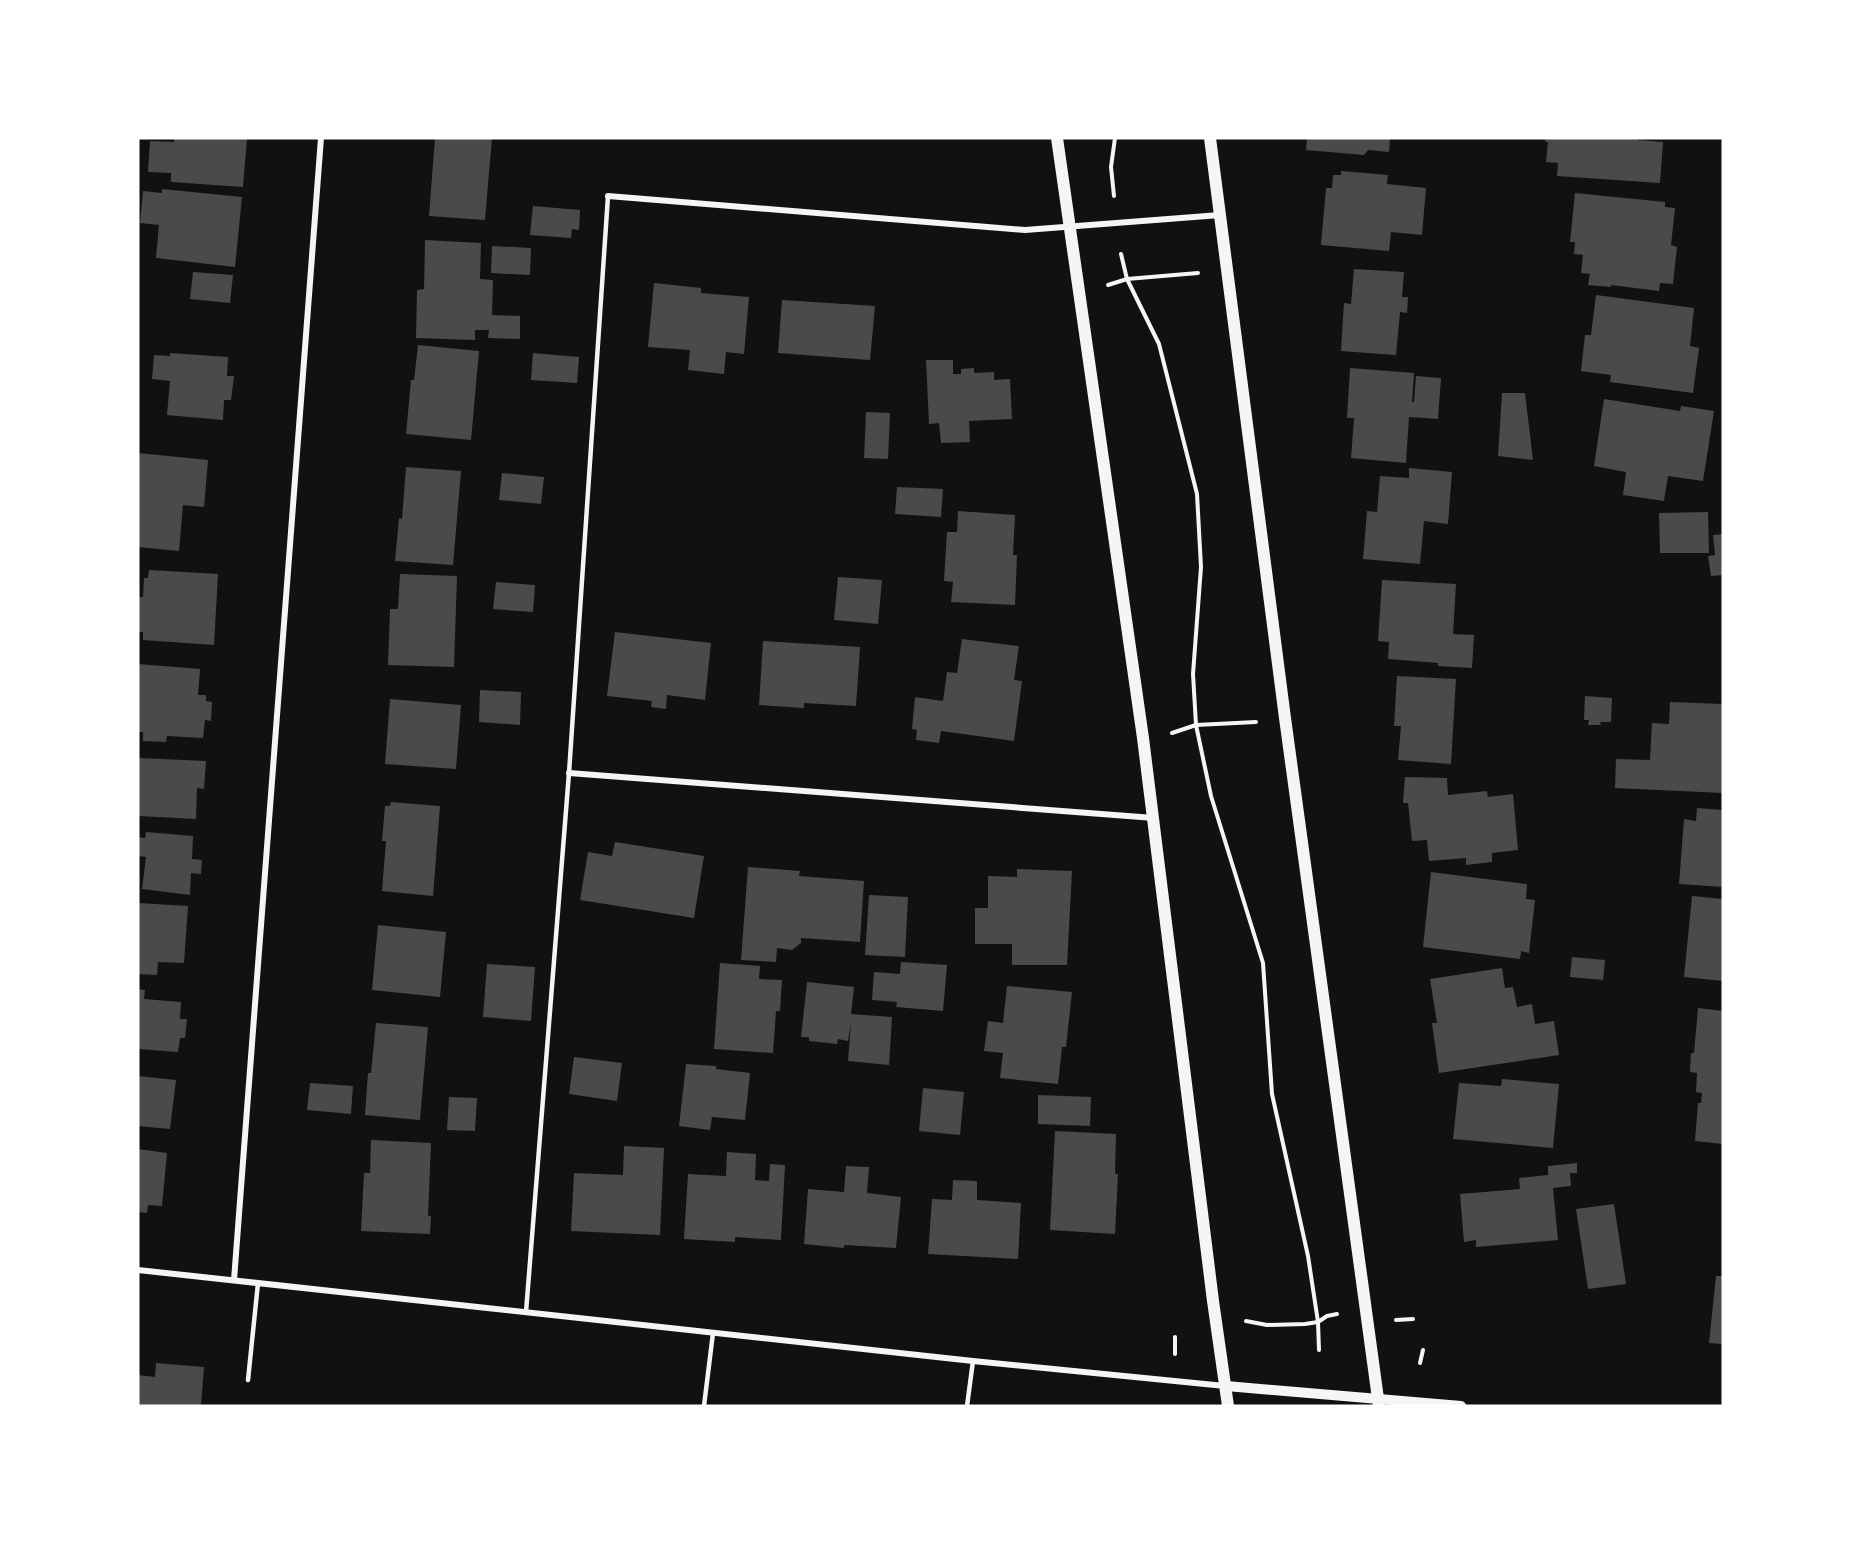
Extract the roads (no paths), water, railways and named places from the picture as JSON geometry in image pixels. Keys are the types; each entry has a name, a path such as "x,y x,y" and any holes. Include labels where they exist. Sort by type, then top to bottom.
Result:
{"main road":[{"path":"1057,138 1154,818 1228,1406"},
{"path":"1210,138 1378,1402"}],"street":[{"path":"234,1280 321,138"},
{"path":"608,196 1025,230 1220,215"},
{"path":"569,773 1154,818"},
{"path":"138,1270 972,1361 1378,1402 1461,1406"}],"lane":[{"path":"526,1312 569,773 608,196"},
{"path":"248,1380 258,1284"},
{"path":"704,1406 713,1333"},
{"path":"967,1406 972,1361"}]}
